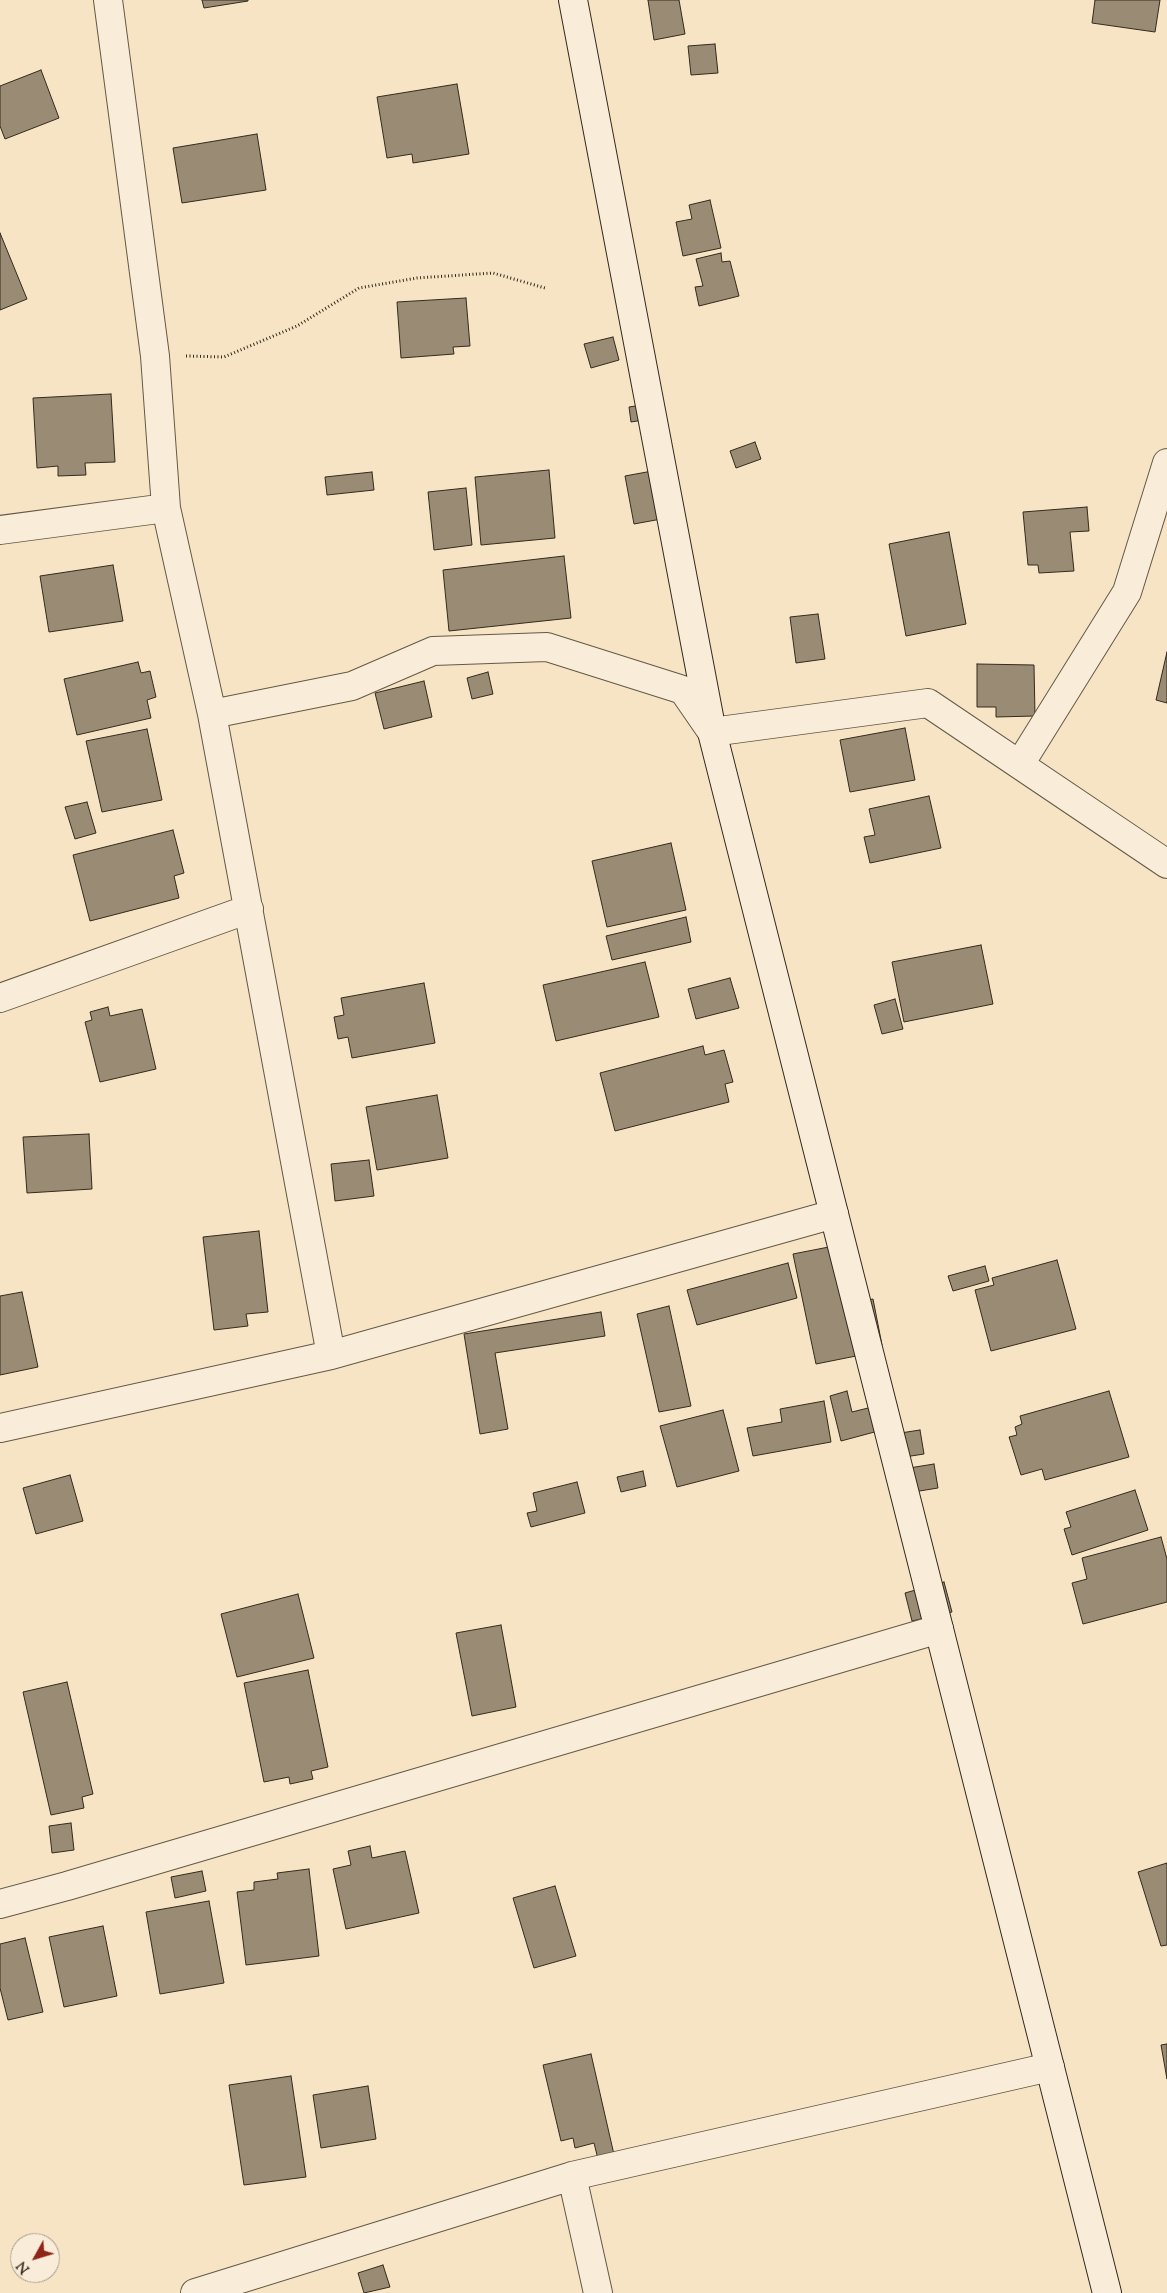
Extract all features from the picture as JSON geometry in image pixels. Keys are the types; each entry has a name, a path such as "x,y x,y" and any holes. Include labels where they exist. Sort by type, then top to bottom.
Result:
{"street":[{"path":"108,0 155,356 166,508 212,714 331,1355"},
{"path":"572,0 712,732 1107,2293"},
{"path":"1020,764 1127,592 1167,463"},
{"path":"0,530 166,508"},
{"path":"212,714 352,686 433,651 547,647 683,690 712,732"},
{"path":"712,732 928,703 1167,864"},
{"path":"0,998 249,910"},
{"path":"0,1428 331,1355 834,1214"},
{"path":"0,1904 67,1886 939,1629"},
{"path":"195,2293 572,2176 1050,2067"},
{"path":"572,2176 598,2293"}],"path":[{"path":"155,356 224,357 297,326 359,288 408,279 493,273 545,288"}],"building":[{"path":"202,0 248,0 248,1 204,8"},
{"path":"648,0 679,0 685,34 654,40"},
{"path":"1095,0 1160,0 1155,32 1092,23"},
{"path":"715,44 718,73 691,75 688,46"},
{"path":"41,70 59,118 5,139 0,126 0,86"},
{"path":"457,84 469,154 413,163 412,154 387,158 377,97"},
{"path":"257,134 266,190 182,203 173,148"},
{"path":"710,200 721,248 683,256 676,222 692,219 689,205"},
{"path":"0,233 27,299 0,310"},
{"path":"721,253 722,262 730,261 739,296 699,306 695,287 703,286 696,259"},
{"path":"466,298 470,346 453,347 454,354 401,358 397,302"},
{"path":"613,337 619,360 591,368 584,344"},
{"path":"111,394 115,462 85,463 86,475 58,476 58,466 37,468 33,398"},
{"path":"648,404 650,419 631,422 629,407"},
{"path":"755,442 761,459 736,468 730,451"},
{"path":"674,467 683,515 634,524 625,476"},
{"path":"549,470 555,538 481,545 475,477"},
{"path":"372,472 374,490 327,495 325,477"},
{"path":"466,488 472,545 434,550 428,492"},
{"path":"1087,507 1089,531 1070,532 1074,571 1039,573 1038,565 1028,565 1023,512"},
{"path":"949,532 966,624 906,636 889,544"},
{"path":"564,556 571,618 449,631 443,570"},
{"path":"113,565 123,621 49,632 40,576"},
{"path":"818,614 825,659 796,663 790,617"},
{"path":"1167,652 1167,703 1156,700"},
{"path":"138,662 141,673 150,671 156,697 147,700 151,718 77,735 64,679"},
{"path":"977,664 1034,665 1035,716 996,717 996,707 977,707"},
{"path":"488,672 493,694 472,699 467,678"},
{"path":"424,681 432,717 384,729 375,693"},
{"path":"905,728 915,780 850,792 840,740"},
{"path":"147,729 162,800 102,812 86,741"},
{"path":"929,796 941,848 870,863 864,837 875,835 869,809"},
{"path":"87,802 96,833 75,839 65,807"},
{"path":"173,830 184,873 174,876 179,898 90,921 73,855"},
{"path":"671,843 686,910 607,927 592,861"},
{"path":"686,917 691,942 612,960 606,936"},
{"path":"981,945 993,1004 904,1022 892,962"},
{"path":"645,962 659,1017 556,1041 543,985"},
{"path":"730,978 739,1008 696,1019 688,989"},
{"path":"424,983 435,1043 352,1058 348,1037 338,1039 334,1017 344,1015 341,998"},
{"path":"895,999 903,1029 882,1034 874,1005"},
{"path":"108,1007 110,1016 142,1009 156,1069 100,1082 85,1022 92,1020 90,1012"},
{"path":"703,1046 705,1055 724,1050 733,1082 725,1084 729,1102 615,1131 600,1073"},
{"path":"437,1095 448,1158 377,1170 366,1107"},
{"path":"89,1134 92,1189 27,1193 23,1137"},
{"path":"369,1160 374,1196 335,1201 331,1164"},
{"path":"259,1231 268,1312 246,1314 248,1326 214,1330 203,1237"},
{"path":"839,1245 852,1303 873,1299 882,1345 855,1351 856,1356 816,1364 793,1254"},
{"path":"1057,1260 1076,1329 991,1351 975,1290 994,1285 992,1278"},
{"path":"788,1263 797,1298 697,1325 687,1290"},
{"path":"985,1266 989,1281 953,1291 948,1276"},
{"path":"22,1292 38,1367 0,1375 0,1296"},
{"path":"669,1306 691,1406 659,1412 637,1314"},
{"path":"601,1312 605,1336 495,1353 508,1429 480,1434 464,1334"},
{"path":"847,1391 852,1412 876,1406 882,1430 841,1441 830,1396"},
{"path":"1109,1391 1129,1457 1045,1480 1042,1469 1021,1475 1009,1437 1017,1435 1015,1427 1022,1424 1020,1416"},
{"path":"824,1401 831,1442 753,1456 747,1428 782,1422 780,1409"},
{"path":"723,1410 739,1471 677,1487 660,1426"},
{"path":"920,1430 924,1454 885,1460 881,1436"},
{"path":"934,1464 938,1488 907,1493 903,1469"},
{"path":"643,1471 646,1486 621,1492 617,1477"},
{"path":"70,1475 83,1521 36,1534 23,1488"},
{"path":"577,1482 585,1513 531,1527 527,1513 537,1511 533,1493"},
{"path":"1135,1490 1148,1530 1072,1555 1064,1529 1071,1527 1066,1512"},
{"path":"1161,1537 1167,1559 1167,1602 1083,1624 1072,1583 1087,1579 1082,1558"},
{"path":"944,1582 952,1612 912,1621 905,1593"},
{"path":"298,1594 314,1658 237,1677 221,1614"},
{"path":"501,1625 516,1707 472,1716 456,1633"},
{"path":"308,1670 328,1767 311,1771 313,1779 290,1784 289,1777 264,1782 244,1683"},
{"path":"67,1682 93,1794 82,1797 84,1808 51,1815 23,1692"},
{"path":"71,1823 74,1850 52,1853 49,1826"},
{"path":"370,1846 372,1858 405,1851 419,1913 346,1929 333,1869 351,1865 348,1851"},
{"path":"1167,1863 1167,1945 1161,1946 1138,1872"},
{"path":"309,1869 319,1956 246,1965 237,1892 254,1890 254,1882 278,1879 277,1873"},
{"path":"202,1871 206,1891 175,1898 171,1877"},
{"path":"555,1886 576,1956 534,1968 513,1898"},
{"path":"209,1901 224,1983 160,1994 146,1912"},
{"path":"103,1926 117,1996 64,2007 49,1937"},
{"path":"25,1938 43,2012 8,2020 0,1988 0,1944"},
{"path":"1167,2044 1167,2079 1161,2045"},
{"path":"591,2054 615,2159 599,2163 594,2143 575,2148 573,2138 561,2141 543,2065"},
{"path":"291,2076 306,2177 244,2185 229,2085"},
{"path":"368,2086 376,2139 321,2148 313,2095"},
{"path":"383,2265 390,2287 364,2293 358,2273"}]}
